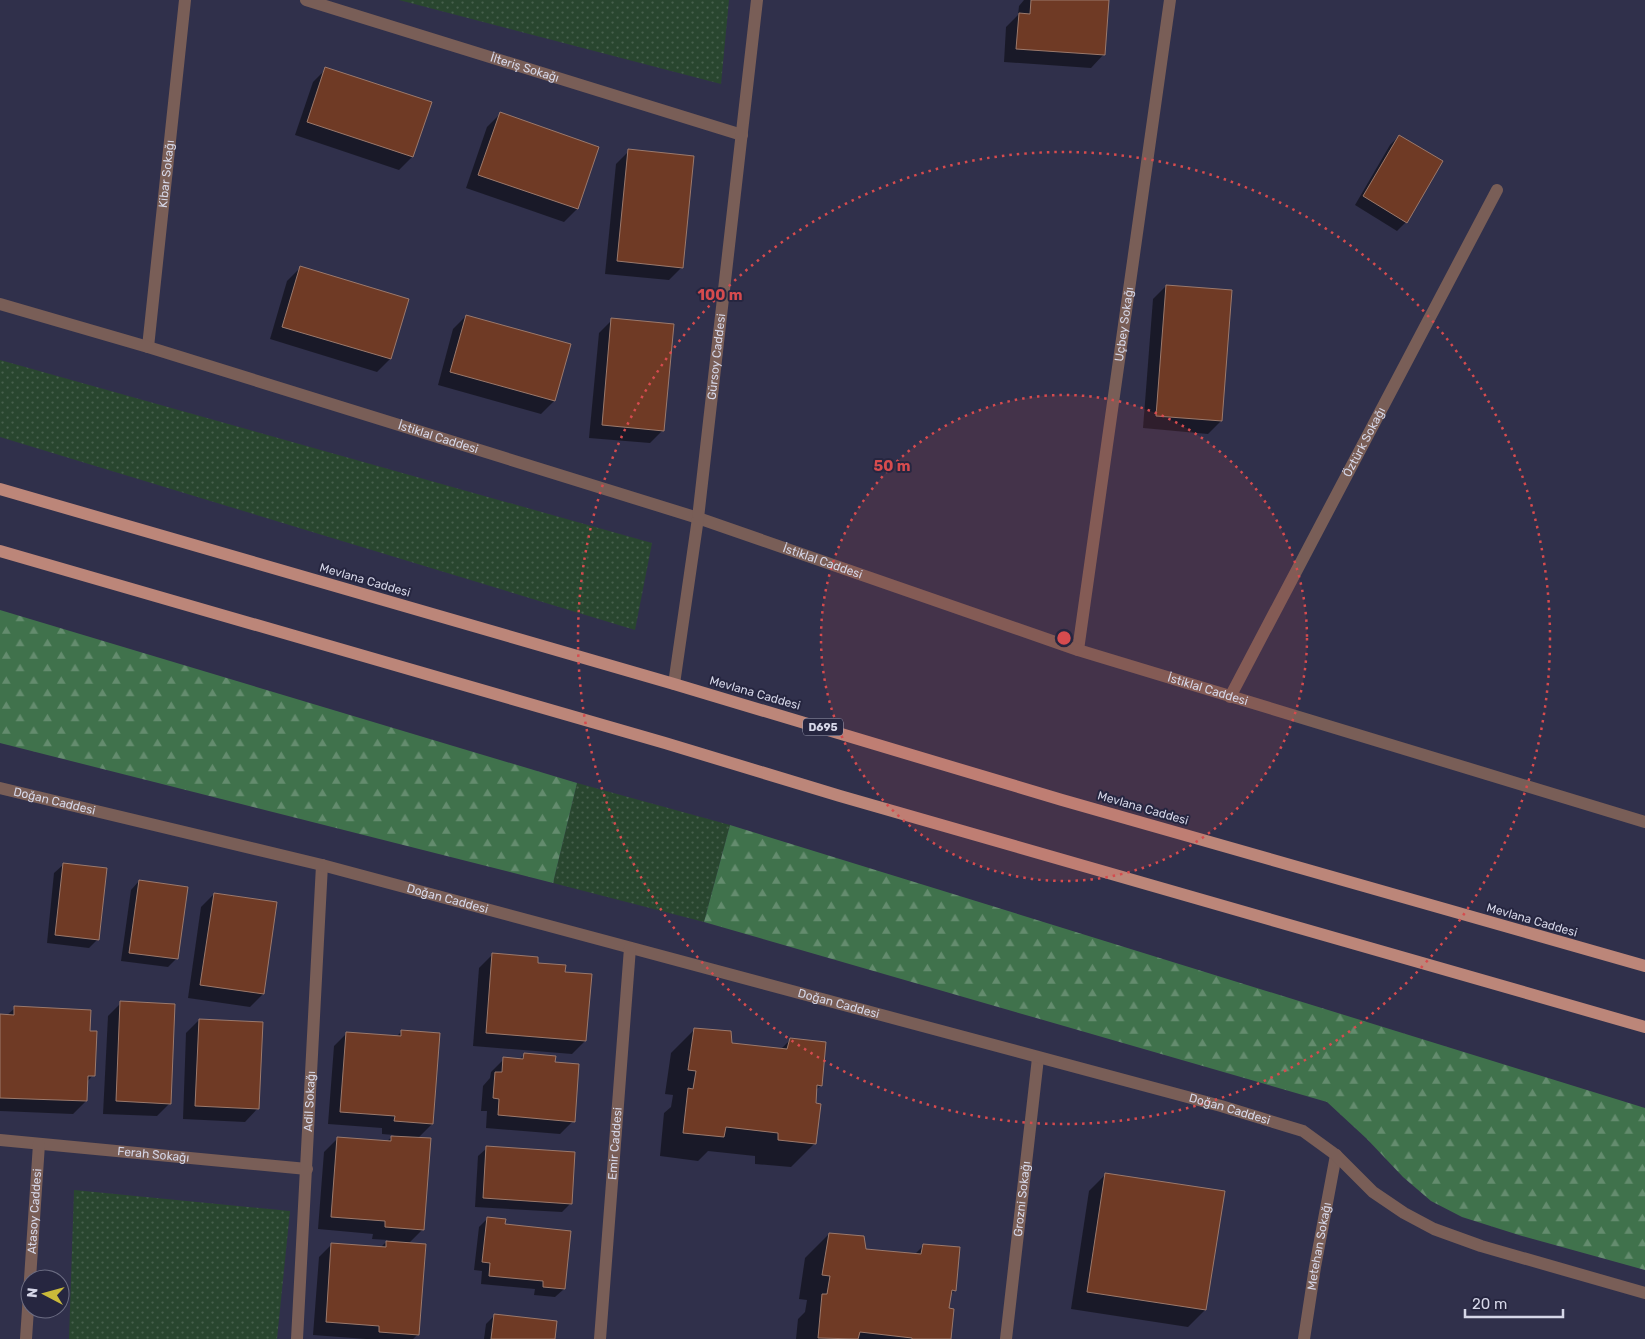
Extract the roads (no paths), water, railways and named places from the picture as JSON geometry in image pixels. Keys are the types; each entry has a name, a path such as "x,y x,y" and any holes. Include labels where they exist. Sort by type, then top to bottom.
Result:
{"main road":[{"name":"Mevlana Caddesi","path":"0,489 674,684 1062,800 1645,966"},
{"path":"0,551 1645,1028"}],"street":[{"name":"Kibar Sokağı","path":"148,347 185,0"},
{"name":"İlteriş Sokağı","path":"306,0 742,135"},
{"name":"Gürsoy Caddesi","path":"674,684 698,518 757,0"},
{"name":"Uçbey Sokağı","path":"1078,650 1170,0"},
{"name":"Öztürk Sokağı","path":"1230,696 1497,190"},
{"name":"İstiklal Caddesi","path":"0,304 148,347 698,518 1078,650 1645,822"},
{"name":"Doğan Caddesi","path":"0,788 322,866 1221,1106 1303,1131 1336,1155 1374,1192 1404,1213 1434,1229 1480,1246 1645,1293"},
{"name":"Adil Sokağı","path":"297,1339 322,866"},
{"name":"Emir Caddesi","path":"600,1339 630,948"},
{"name":"Grozni Sokağı","path":"1006,1339 1038,1058"},
{"name":"Ferah Sokağı","path":"0,1140 307,1169"},
{"name":"Atasoy Caddesi","path":"26,1339 39,1144"},
{"name":"Metehan Sokağı","path":"1304,1339 1336,1155"}]}
